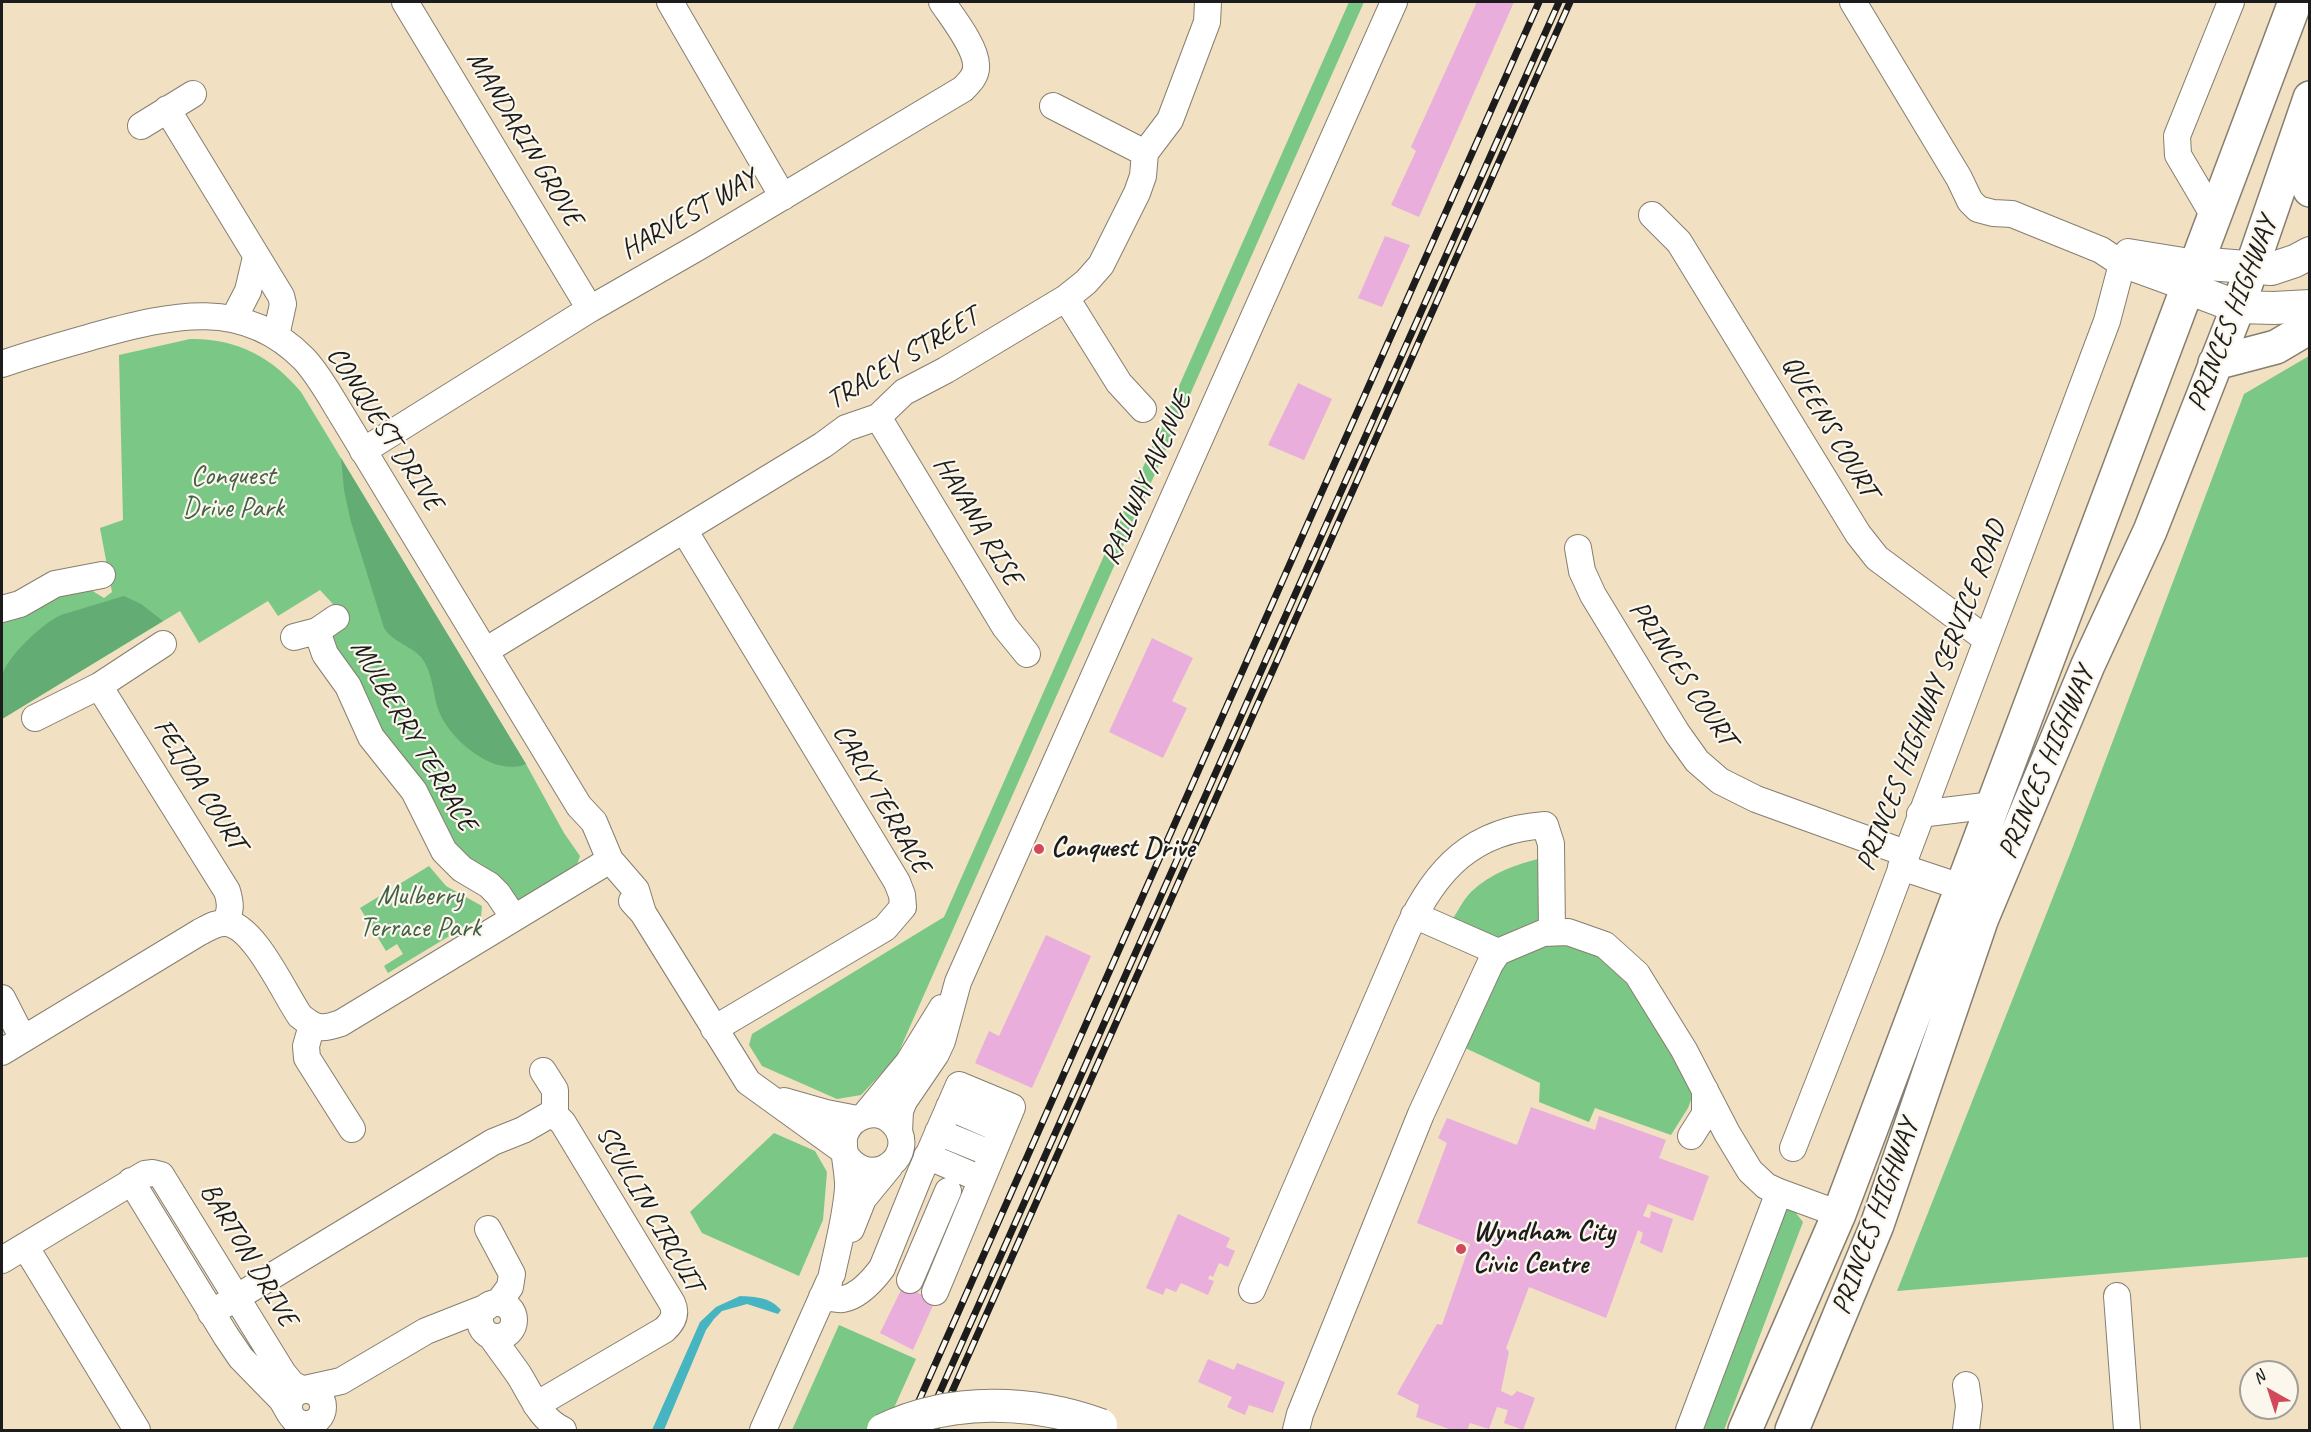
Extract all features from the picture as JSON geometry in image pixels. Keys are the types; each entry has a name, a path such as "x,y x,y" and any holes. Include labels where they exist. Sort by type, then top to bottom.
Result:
{"highway":[{"name":"PRINCES HIGHWAY","path":"1745,1431 1839,1214 2295,2"},
{"name":"PRINCES HIGHWAY","path":"1792,1431 1877,1225 1982,918 2088,665 2150,531 2238,307 2310,98"},
{"path":"2293,148 2310,190"},
{"path":"2215,363 2276,347 2310,327"},
{"path":"1961,887 2007,856"},
{"path":"1839,1214 1877,1225"}],"main road":[{"path":"2192,275 2279,267 2310,254"},
{"path":"2192,275 2238,307 2310,306"},
{"path":"883,1431 921,1416 980,1406 1012,1406 1051,1412 1107,1428"}],"street":[{"name":"MANDARIN GROVE","path":"405,2 590,309"},
{"path":"670,2 783,197"},
{"name":"HARVEST WAY","path":"363,451 590,309 963,89 969,83 977,66 975,58 942,2"},
{"name":"TRACEY STREET","path":"485,651 823,445 846,428 878,417 904,392 946,370 1066,298 1086,282 1101,265 1143,176 1145,153 1170,120 1207,22 1208,2"},
{"name":"RAILWAY AVENUE","path":"861,1117 908,1063 958,982 1394,2"},
{"path":"1852,2 1959,178 1970,201 1978,209 2012,214 2101,250 2122,264 2192,275"},
{"path":"2214,216 2178,155 2177,136 2231,2"},
{"path":"141,126 193,94"},
{"path":"1053,106 1145,153"},
{"path":"168,109 281,296 283,304 276,336"},
{"name":"QUEENS COURT","path":"1652,215 1680,242 1858,534 1877,558 1986,639"},
{"path":"2101,250 2129,252 2192,275"},
{"path":"234,318 248,291 256,257"},
{"name":"PRINCES HIGHWAY SERVICE ROAD","path":"1793,1148 2107,321 2122,264"},
{"path":"1066,298 1119,383 1143,409"},
{"name":"CONQUEST DRIVE","path":"2,364 150,321 194,315 234,318 260,328 276,336 305,361 363,451 579,806 594,822 604,863 643,913 743,1076 764,1095 846,1155"},
{"name":"HAVANA RISE","path":"878,417 1005,627 1027,654"},
{"name":"CARLY TERRACE","path":"684,530 897,882 902,895 903,907 885,928 714,1029"},
{"name":"PRINCES COURT","path":"1578,548 1582,571 1593,595 1697,761 1720,781 1756,799 1903,860"},
{"path":"2,609 20,604 55,584 102,575"},
{"name":"MULBERRY TERRACE","path":"318,635 348,686 371,737 407,782 423,807 444,851 462,869 489,885 514,918"},
{"path":"35,718 99,686 163,644"},
{"name":"FEIJOA COURT","path":"99,686 227,891 231,903 230,914 225,923"},
{"name":"PRINCES HIGHWAY","path":"1920,814 1993,804"},
{"path":"1252,1290 1414,915 1434,880 1468,850 1494,836 1522,827 1545,825 1551,844 1552,932"},
{"path":"1903,860 1961,887"},
{"path":"2,1052 200,932 225,923 239,927 252,938 300,1016 320,1028 341,1023 604,863"},
{"path":"1414,915 1498,952"},
{"path":"1296,1431 1300,1414 1346,1298 1421,1114 1470,1004 1498,952 1543,933 1568,932 1605,945 1637,974 1684,1050 1727,1133 1750,1171 1766,1186 1839,1214"},
{"name":"RAILWAY AVENUE","path":"899,1132 900,1111 942,1041 958,982"},
{"path":"2,998 23,1039"},
{"path":"312,1025 306,1046 307,1058 352,1129"},
{"name":"SCULLIN CIRCUIT","path":"543,1071 555,1090 555,1116"},
{"path":"827,1285 843,1299 872,1281 882,1268 959,1085 1012,1107 936,1292"},
{"path":"1691,1136 1705,1114 1705,1090"},
{"name":"CONQUEST DRIVE","path":"764,1095 826,1113 861,1117"},
{"name":"SCULLIN CIRCUIT","path":"211,1313 501,1137 523,1130 549,1115 555,1116 563,1123 672,1303 675,1313 673,1320 664,1330 547,1421"},
{"path":"763,1431 827,1285 864,1199 893,1162 901,1141 899,1132 889,1119 881,1116 861,1117 846,1131 844,1139 848,1188 827,1285"},
{"path":"846,1155 862,1170 881,1170 938,1132 994,1148"},
{"path":"938,1132 994,1148"},
{"path":"910,1280 948,1191 938,1132"},
{"name":"BARTON DRIVE","path":"2,1260 131,1181 153,1173 165,1178 287,1380 304,1390"},
{"name":"BARTON DRIVE","path":"131,1181 211,1313 242,1358 305,1423"},
{"path":"948,1191 970,1206"},
{"path":"1689,1431 1779,1192"},
{"path":"488,1229 512,1274 510,1287 494,1322"},
{"path":"25,1246 137,1431"},
{"path":"2117,1296 2127,1431"},
{"path":"341,1381 305,1423 289,1404 291,1399 304,1390 341,1381 426,1331 448,1321 494,1322"},
{"path":"494,1322 512,1348 519,1375 547,1421"},
{"path":"1965,1385 1969,1406 1966,1431"}],"green space":[{"path":"1349,2 1364,2 896,1058 861,1095 837,1099 762,1066 749,1045 752,1034 944,917"},
{"name":"Conquest Drive Park","path":"190,339 223,342 252,352 278,369 301,392 526,764 564,833 580,856 577,865 519,903 466,864 338,660 331,637 344,616 320,590 278,616 268,601 199,643 180,611 2,719 2,617 62,591 91,590 104,598 112,592 100,528 123,520 119,355"},
{"path":"2309,356 2309,1257 1897,1291 2072,849 2244,394"},
{"path":"341,458 526,764 514,767 489,762 456,737 441,716 425,663 421,657 384,628 351,522 344,490"},
{"path":"124,596 141,604 163,621 2,719 2,677 4,669 17,651 45,625 61,615"},
{"path":"1542,858 1543,918 1489,941 1450,923 1468,895 1479,885 1513,866"},
{"name":"Mulberry Terrace Park","path":"429,866 446,886 482,906 481,917 388,973 384,966 403,954 397,944 386,951 360,908"},
{"path":"1559,937 1596,947 1630,983 1694,1092 1688,1108 1671,1135 1595,1108 1589,1122 1539,1102 1540,1083 1461,1046 1498,967 1526,945"},
{"path":"774,1133 815,1151 827,1172 823,1220 799,1276 702,1233 690,1212"},
{"path":"1791,1207 1803,1222 1724,1430 1690,1430 1777,1217"},
{"path":"839,1325 916,1359 884,1430 792,1430"}],"water":[{"path":"740,1296 767,1300 781,1310 778,1314 747,1304 722,1311 706,1330 664,1430 652,1430 700,1322 716,1307"}],"building":[{"path":"1477,2 1514,2 1419,217 1391,205 1416,151 1411,147"},
{"path":"1385,236 1410,245 1382,307 1358,298"},
{"path":"1298,383 1332,399 1304,460 1268,445"},
{"path":"1152,638 1193,658 1172,701 1187,708 1163,758 1109,732"},
{"path":"1046,935 1091,956 1032,1088 975,1063 989,1031 999,1036"},
{"path":"1531,1107 1595,1130 1599,1116 1666,1140 1659,1158 1709,1176 1693,1221 1648,1204 1643,1216 1650,1218 1651,1211 1673,1219 1662,1253 1640,1243 1643,1233 1638,1230 1606,1318 1529,1287 1506,1348 1509,1352 1501,1391 1512,1396 1517,1391 1535,1398 1523,1430 1504,1423 1508,1410 1497,1407 1489,1429 1470,1423 1467,1430 1452,1430 1416,1417 1419,1405 1397,1394 1437,1324 1442,1325 1470,1244 1417,1223 1447,1143 1438,1138 1447,1118 1517,1145"},
{"path":"1178,1214 1230,1238 1226,1247 1235,1251 1228,1267 1219,1263 1213,1277 1210,1275 1208,1279 1214,1281 1208,1295 1181,1283 1176,1292 1166,1288 1163,1295 1146,1288"},
{"path":"903,1286 935,1301 913,1350 880,1333"},
{"path":"1208,1359 1234,1370 1237,1363 1285,1382 1273,1413 1249,1405 1245,1415 1227,1407 1232,1397 1198,1382"}],"railway":[{"path":"906,1430 1539,2"},
{"path":"923,1430 1559,2"},
{"path":"935,1430 1570,2"}],"place":[{"name":"Conquest Drive","path":"1039,849"},
{"name":"Wyndham City Civic Centre","path":"1461,1249"}]}
